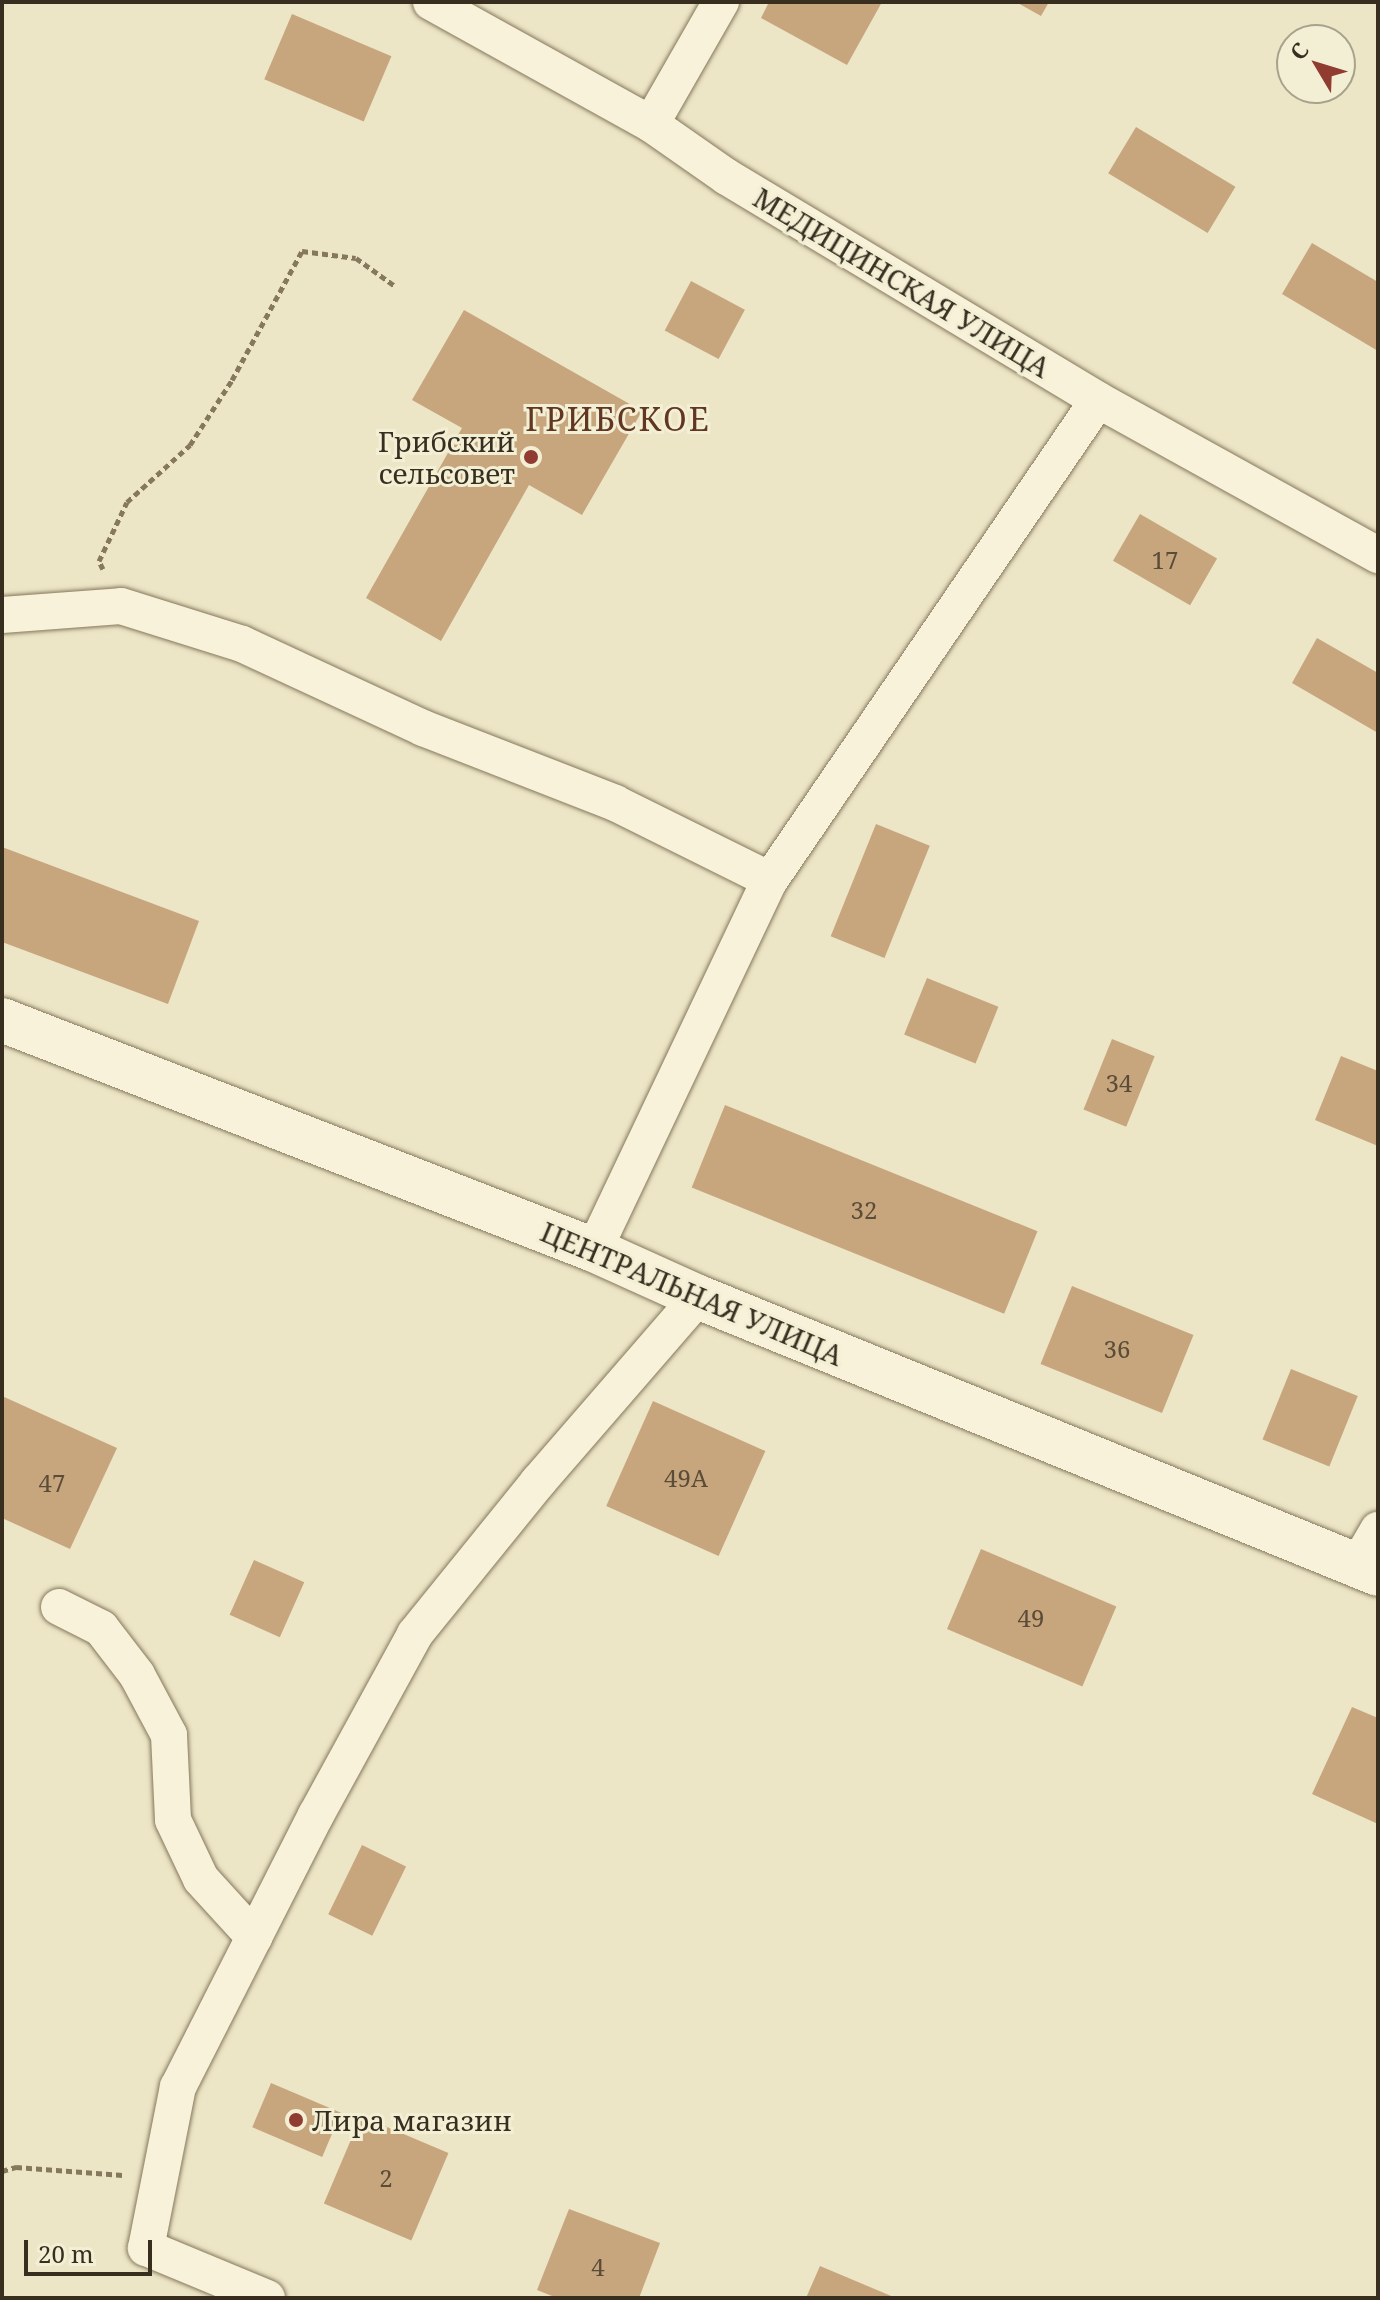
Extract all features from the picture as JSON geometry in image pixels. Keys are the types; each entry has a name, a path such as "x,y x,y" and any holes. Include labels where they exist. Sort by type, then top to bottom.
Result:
{"street":[{"name":"МЕДИЦИНСКАЯ УЛИЦА","path":"431,2 651,124 727,177 1098,400 1378,555"},
{"path":"651,124 721,2"},
{"path":"594,1250 770,880 1098,400"},
{"path":"2,615 121,606 242,644 423,728 615,803 770,880"},
{"name":"ЦЕНТРАЛЬНАЯ УЛИЦА","path":"2,1020 594,1250 698,1297 1371,1556"},
{"path":"267,2298 146,2248 178,2087 316,1815 415,1634 538,1482 698,1297"},
{"path":"59,1607 101,1628 137,1675 169,1735 173,1820 201,1879 254,1937"}],"path":[{"path":"121,606 99,561 127,502 190,445 232,380 302,251 356,258 395,286"},
{"path":"2,2171 16,2167 159,2179"}],"building":[{"path":"769,2 882,2 847,65 761,18"},
{"path":"1016,2 1049,2 1041,16"},
{"path":"292,14 391,56 364,122 264,79"},
{"path":"1136,127 1235,187 1208,233 1108,173"},
{"path":"1312,243 1378,282 1378,351 1282,294"},
{"path":"691,281 745,310 719,359 665,330"},
{"name":"Грибский сельсовет","path":"464,310 642,411 582,515 529,485 441,641 366,598 462,428 412,400"},
{"path":"1140,514 1217,559 1190,605 1113,561"},
{"path":"1317,638 1378,673 1378,733 1292,683"},
{"path":"876,824 930,846 884,958 831,936"},
{"path":"2,847 199,921 168,1004 2,942"},
{"path":"927,978 998,1007 976,1063 904,1035"},
{"path":"1112,1039 1155,1056 1126,1127 1084,1109"},
{"path":"1341,1056 1378,1071 1378,1146 1315,1120"},
{"path":"725,1105 1037,1231 1004,1314 692,1188"},
{"path":"1072,1286 1193,1335 1162,1413 1041,1364"},
{"path":"1291,1369 1358,1396 1329,1466 1263,1439"},
{"path":"2,1396 117,1448 70,1549 2,1518"},
{"path":"653,1401 765,1451 719,1556 606,1506"},
{"path":"981,1549 1116,1606 1082,1687 947,1629"},
{"path":"254,1560 304,1582 280,1637 230,1615"},
{"path":"1352,1707 1378,1718 1378,1824 1312,1794"},
{"path":"362,1845 406,1866 372,1936 328,1914"},
{"name":"Лира магазин","path":"271,2083 341,2113 322,2157 252,2127"},
{"path":"361,2116 448,2153 411,2241 324,2203"},
{"path":"569,2209 660,2243 639,2298 557,2298 537,2290"},
{"path":"820,2266 896,2298 806,2298"}],"place":[{"name":"Грибский сельсовет","path":"531,457"},
{"name":"Лира магазин","path":"296,2120"}],"district":[{"name":"ГРИБСКОЕ","path":"618,419"}]}
